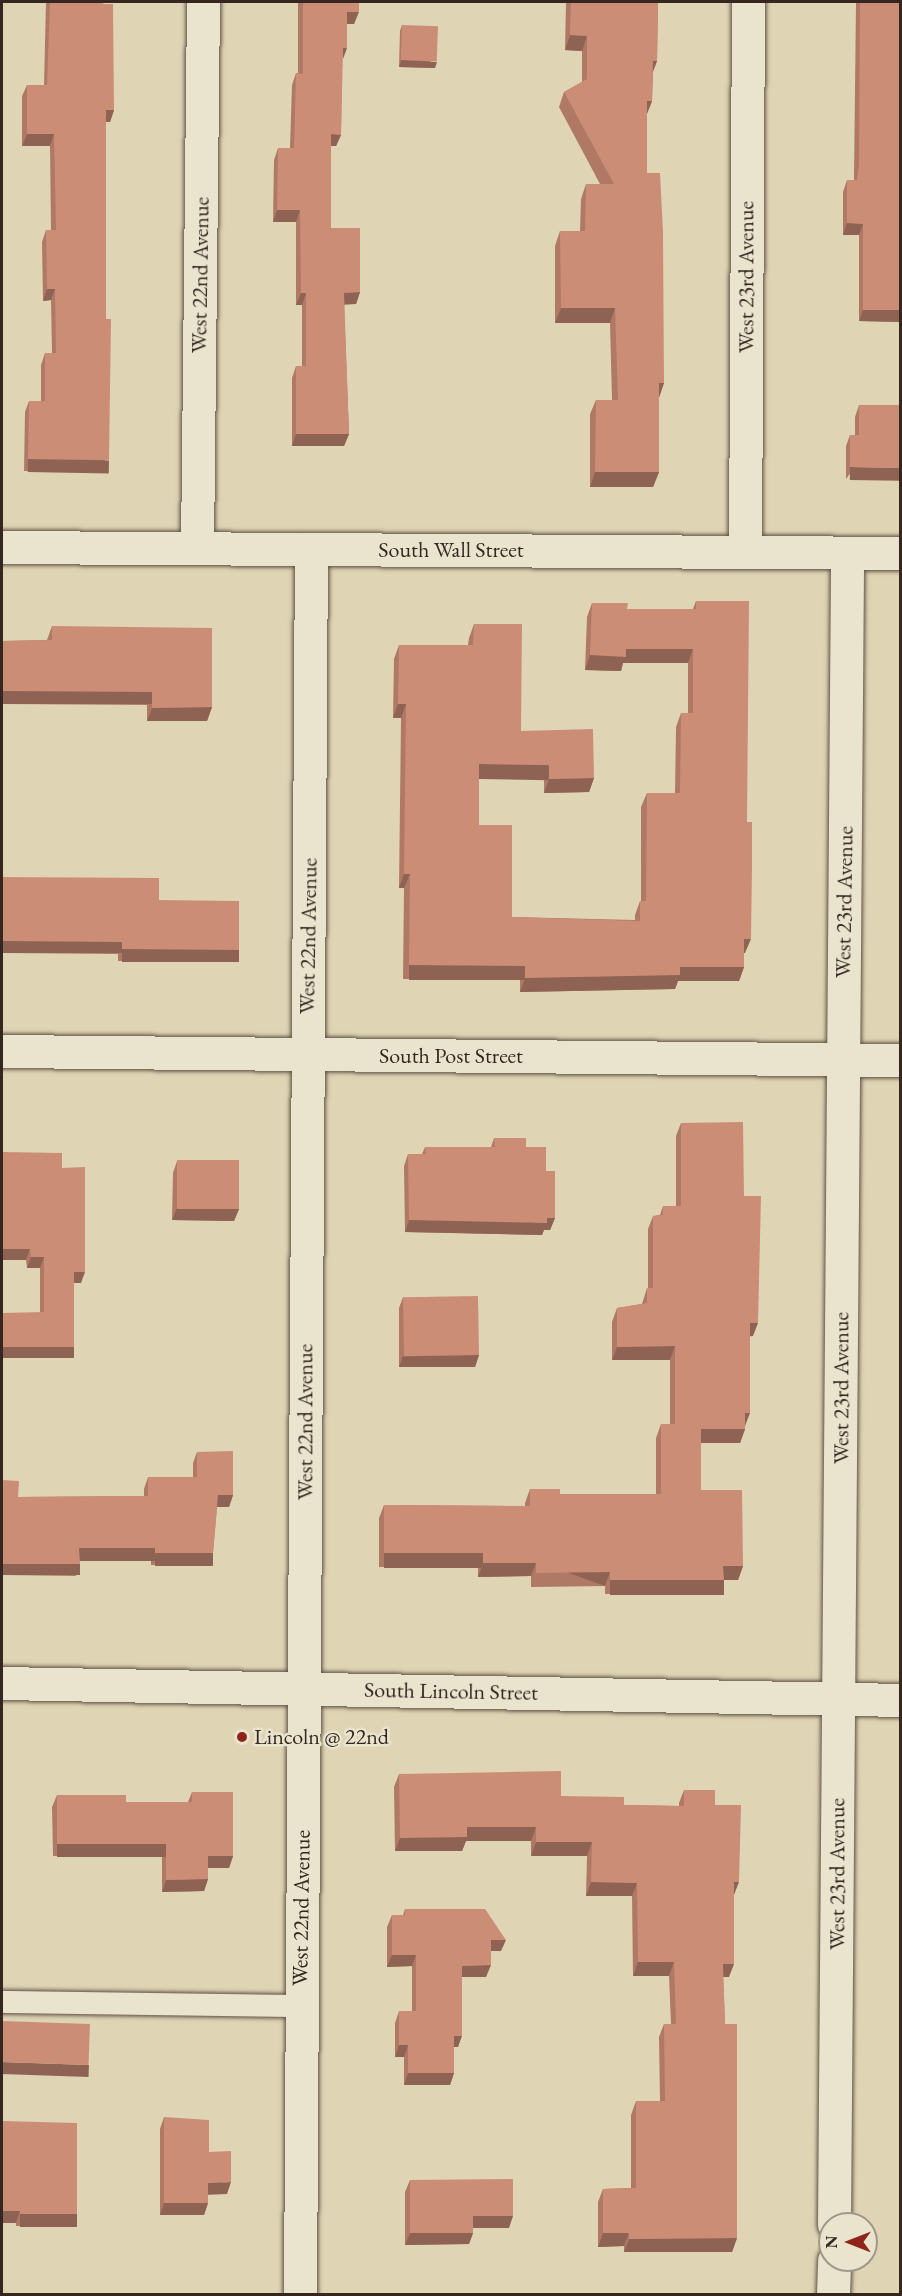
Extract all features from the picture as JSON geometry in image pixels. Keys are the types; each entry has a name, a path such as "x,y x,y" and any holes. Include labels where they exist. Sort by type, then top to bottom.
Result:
{"street":[{"name":"West 22nd Avenue","path":"197,548 203,2"},
{"name":"West 23rd Avenue","path":"745,552 748,2"},
{"name":"South Wall Street","path":"2,547 900,553"},
{"name":"West 22nd Avenue","path":"300,2295 300,2006 311,550"},
{"name":"West 23rd Avenue","path":"834,2212 847,553"},
{"name":"South Post Street","path":"2,1052 900,1060"},
{"name":"South Lincoln Street","path":"2,1683 900,1700"},
{"path":"833,2295 834,2272"}],"lane":[{"path":"2,2002 300,2006"}],"building":[{"path":"50,2 113,4 114,110 106,110 106,319 111,319 109,460 28,459 29,401 45,401 45,353 56,353 55,289 47,289 46,230 56,230 54,134 27,134 27,85 47,85"},
{"path":"303,2 359,2 359,12 347,12 347,48 343,48 341,135 331,134 331,228 360,228 360,292 344,293 349,434 296,434 296,366 306,366 306,293 301,293 300,210 277,210 278,148 294,148 296,73 303,74"},
{"path":"571,2 658,2 657,61 653,61 652,101 647,101 647,173 660,173 663,232 664,383 659,383 659,472 595,472 596,400 618,400 615,308 561,308 560,231 585,231 586,184 614,184 564,92 587,79 587,36 570,35"},
{"path":"860,2 900,2 900,310 863,310 863,224 847,223 847,180 857,180 859,165"},
{"path":"402,25 438,26 437,61 401,60"},
{"path":"859,405 900,405 900,468 850,467 850,435 859,435"},
{"path":"696,601 749,601 747,822 752,822 752,868 751,939 744,939 744,967 680,967 680,975 525,978 525,966 409,965 410,874 404,874 406,704 398,704 399,645 473,645 474,624 522,624 521,731 593,729 594,778 549,779 549,765 479,764 479,825 512,825 512,917 640,921 640,901 646,901 647,793 680,793 681,713 693,713 693,649 626,649 626,657 590,655 592,603 628,603 627,609 696,609"},
{"path":"52,626 212,628 212,707 152,708 152,692 2,691 2,641 52,640"},
{"path":"2,877 159,878 159,900 239,901 239,950 122,949 122,942 2,941"},
{"path":"743,1122 744,1196 761,1196 758,1323 750,1323 750,1413 745,1413 745,1429 701,1429 701,1490 742,1490 743,1566 723,1566 724,1580 610,1580 610,1572 536,1573 536,1563 483,1563 483,1553 384,1553 384,1505 530,1506 530,1489 560,1489 560,1494 661,1494 661,1424 675,1424 675,1346 617,1347 617,1308 647,1303 647,1288 653,1288 653,1216 663,1215 663,1206 681,1206 681,1123"},
{"path":"494,1138 526,1138 526,1147 546,1147 546,1171 555,1171 555,1218 547,1218 547,1223 409,1220 408,1154 426,1154 425,1147 495,1147"},
{"path":"2,1152 62,1153 62,1168 85,1167 85,1272 74,1272 74,1347 2,1347 2,1313 44,1312 44,1257 31,1257 30,1249 2,1249"},
{"path":"177,1160 239,1160 239,1209 177,1209"},
{"path":"478,1296 479,1355 404,1356 403,1297"},
{"path":"233,1451 233,1495 218,1495 213,1553 155,1553 155,1548 79,1548 80,1564 2,1564 2,1480 19,1481 18,1497 148,1496 148,1477 197,1477 197,1452"},
{"path":"561,1771 561,1796 624,1797 624,1805 684,1806 684,1790 715,1790 715,1805 741,1805 739,1882 734,1882 734,1964 723,1964 725,2024 737,2024 737,2238 629,2239 629,2233 603,2233 603,2189 636,2188 636,2101 665,2101 664,2024 676,2024 674,1962 638,1962 637,1883 591,1882 592,1842 536,1842 536,1827 467,1827 467,1837 400,1838 399,1774"},
{"path":"192,1792 233,1792 233,1856 208,1856 208,1879 166,1880 166,1844 57,1844 57,1795 126,1795 126,1802 192,1802"},
{"path":"405,1909 485,1909 506,1940 491,1940 491,1965 462,1966 462,2036 454,2036 454,2073 408,2073 408,2045 399,2045 399,2011 416,2011 416,1955 392,1955 392,1915 405,1915"},
{"path":"2,2021 90,2024 89,2065 2,2062"},
{"path":"164,2117 209,2120 209,2152 231,2151 231,2182 208,2183 208,2203 164,2203"},
{"path":"2,2121 77,2123 77,2214 20,2214 20,2211 2,2211"},
{"path":"513,2179 513,2216 473,2216 473,2233 410,2233 410,2180"}],"place":[{"name":"Lincoln @ 22nd","path":"242,1737"}]}
